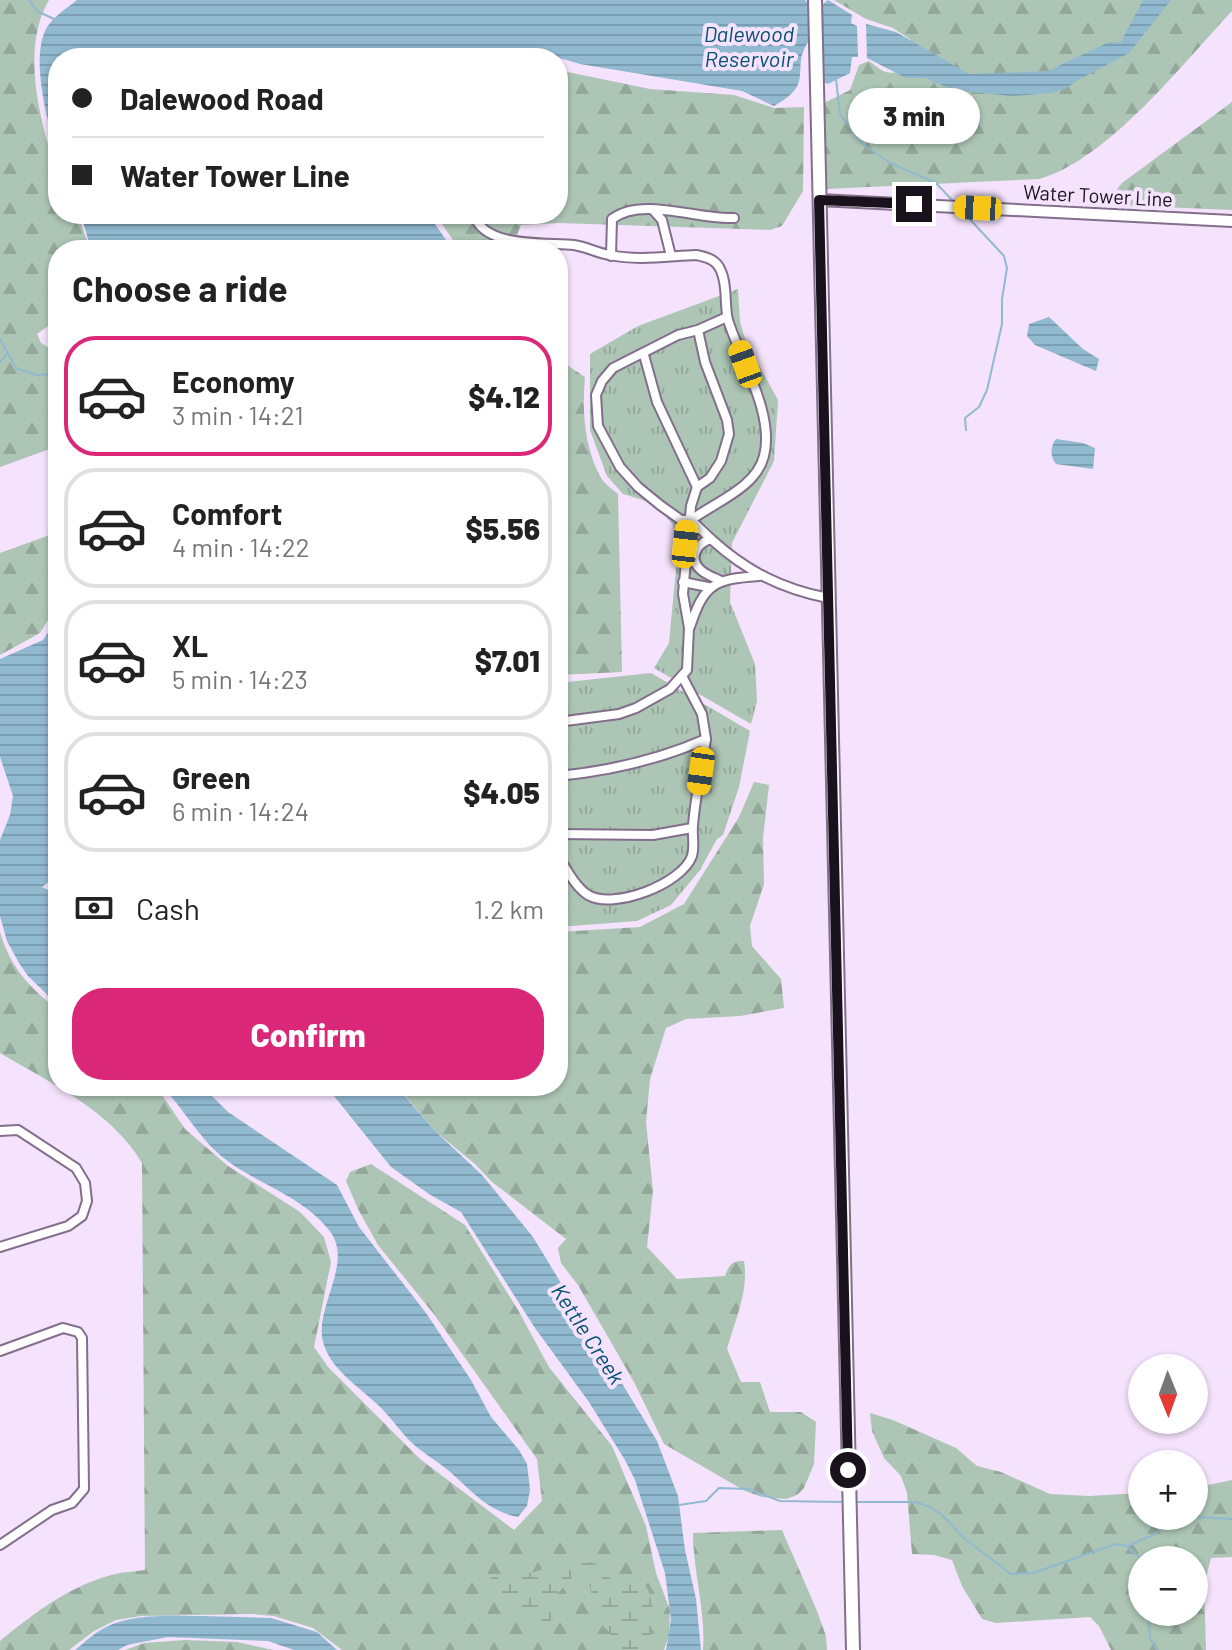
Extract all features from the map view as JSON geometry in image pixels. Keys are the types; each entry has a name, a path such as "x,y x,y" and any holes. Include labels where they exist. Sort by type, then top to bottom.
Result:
{"main road":[{"path":"815,0 853,1650"}],"street":[{"name":"Water Tower Line","path":"819,200 1232,221"},
{"path":"653,210 662,220 671,256"},
{"path":"611,256 612,219 623,211 653,210 705,218 734,218"},
{"path":"479,224 513,240"},
{"path":"568,246 584,247 611,256 705,256 716,263 723,280 727,317 757,393 766,435 765,455 760,467 738,491 691,520 687,527 683,582 689,628 687,670 670,689 636,708 619,714 568,721"},
{"path":"727,317 678,335 644,355 613,368 596,395 598,426 620,467 638,487 681,520 691,520 731,557 759,576 799,592 828,598"},
{"path":"691,520 691,506 697,487 710,478 721,461 729,434 727,420 705,362 698,330"},
{"path":"644,355 657,402 697,487"},
{"path":"711,539 698,546 694,556 702,571 721,581"},
{"path":"689,628 701,596 708,587 721,581 759,576"},
{"path":"683,582 708,587"},
{"path":"568,871 587,895 622,899 675,877 687,865 692,855 692,828 706,739 702,714 682,676"},
{"path":"568,774 642,763 706,739"},
{"path":"568,834 653,835 692,828"},
{"path":"0,1131 18,1130 76,1168 85,1183 87,1201 82,1216 68,1226 0,1247"},
{"path":"0,1351 63,1328 78,1332 82,1338 84,1489 72,1503 52,1510 0,1545"}],"green space":[{"path":"0,0 49,0 37,33 34,69 48,143 48,224 81,224 87,240 48,240 48,326 37,334 41,343 48,347 48,450 0,467"},
{"path":"834,0 1232,0 1232,11 1143,107 1091,152 1065,168 1039,179 826,189 824,103 850,90 859,65 869,61 888,73 902,70 911,40"},
{"path":"568,72 650,89 734,95 774,108 804,107 803,191 782,226 770,230 568,223"},
{"path":"1232,102 1232,210 1117,205 1117,189 1122,183"},
{"path":"442,224 540,224 521,225 515,240 453,240"},
{"path":"738,289 740,322 746,342 778,400 774,461 732,543 730,602 755,664 757,701 751,724 654,668 669,643 677,558 673,525 660,510 643,500 623,494 607,476 590,430 590,354 638,326"},
{"path":"568,366 585,377 584,415 590,453 601,479 618,494 622,672 568,675"},
{"path":"48,536 48,620 40,633 0,655 0,553"},
{"path":"651,673 750,731 739,787 723,835 717,839 700,870 671,905 637,921 568,926 568,682"},
{"path":"754,782 769,785 763,838 764,884 750,926 752,946 781,979 784,1008 740,1016 686,1019 666,1028 650,1079 646,1122 653,1191 647,1247 677,1279 725,1276 732,1264 744,1261 743,1294 727,1349 741,1382 760,1382 770,1412 801,1412 816,1422 814,1464 804,1488 786,1499 762,1497 745,1491 664,1444 634,1382 578,1285 561,1263 558,1248 566,1239 492,1182 435,1131 405,1096 568,1096 568,931 640,927 684,904 739,817"},
{"path":"0,932 9,956 22,976 48,1001 48,1081 0,1053"},
{"path":"72,1096 163,1096 185,1129 228,1166 300,1212 324,1237 331,1262 314,1347 328,1367 420,1459 514,1530 542,1501 537,1459 433,1313 378,1245 346,1181 350,1172 371,1164 465,1225 549,1367 612,1446 646,1526 656,1573 670,1610 669,1635 664,1650 342,1650 313,1628 274,1616 252,1614 141,1616 116,1620 94,1631 69,1650 0,1650 0,1641 41,1609 71,1591 103,1577 145,1570 142,1163 114,1128"},
{"path":"870,1413 956,1448 977,1466 1001,1472 1050,1494 1128,1494 1128,1530 1208,1530 1208,1485 1232,1480 1232,1557 1211,1558 1208,1570 1208,1546 1128,1546 1128,1626 1205,1626 1206,1650 1111,1650 1099,1626 1090,1617 996,1623 982,1619 962,1586 952,1560 912,1554 907,1493 901,1476 884,1458 872,1431"},
{"path":"782,1530 817,1611 826,1636 827,1650 703,1650 703,1621 693,1533"},
{"path":"574,1562 592,1562 606,1570 611,1581 620,1585 644,1584 653,1608 646,1650 614,1650 609,1632 593,1610 590,1585 585,1576 574,1575 556,1596 551,1613 552,1634 542,1635 508,1610 486,1585 487,1580 498,1575 534,1572"},
{"path":"185,1640 237,1642 273,1650 125,1650 144,1643"}],"water":[{"name":"Dalewood Reservoir","path":"77,0 805,0 817,9 828,0 852,15 851,23 857,26 858,57 852,57 850,73 828,84 823,82 819,70 817,44 809,41 801,60 799,83 787,98 774,106 742,91 580,64 568,60 568,48 48,48 48,119 40,76 41,44 45,31 59,14"},
{"path":"1143,0 1171,0 1129,53 1065,89 1052,93 1011,96 954,90 925,78 906,78 867,58 866,24 896,32 969,74 1048,71 1109,42 1121,42"},
{"path":"84,224 435,224 446,240 88,240"},
{"path":"1049,317 1083,349 1099,359 1096,371 1035,345 1027,336 1029,324"},
{"path":"1056,439 1095,448 1093,469 1056,464 1052,452"},
{"path":"48,633 48,882 42,887 48,890 48,995 19,963 7,941 0,916 0,840 10,815 13,796 0,757 0,659 43,640"},
{"path":"171,1096 212,1096 228,1112 337,1185 359,1227 426,1313 471,1380 491,1417 527,1464 530,1490 527,1506 518,1517 488,1505 419,1449 332,1361 323,1342 322,1328 338,1256 329,1230 293,1199 225,1159 200,1134"},
{"name":"Kettle Creek","path":"334,1096 405,1096 435,1131 482,1175 533,1237 657,1441 678,1496 685,1550 696,1599 701,1650 666,1650 671,1619 665,1573 635,1480 589,1402 535,1328 461,1212 391,1167"},
{"path":"203,1616 271,1618 317,1632 337,1650 294,1650 268,1641 168,1637 127,1645 118,1650 75,1650 102,1629 128,1619"}],"waterway":[{"path":"29,0 37,11 54,19"},
{"path":"836,79 840,114 861,143 890,163 936,183 952,200"},
{"path":"964,213 1004,256 1007,268 1002,324 987,390 979,407 965,418 966,430"},
{"path":"0,339 16,368 36,375 48,374"},
{"path":"0,362 7,354"},
{"path":"679,1505 706,1501 719,1488 748,1489 780,1501 841,1502"},
{"path":"856,1502 916,1502 930,1507 1011,1574 1033,1573 1116,1544 1128,1547"},
{"path":"1128,1546 1157,1533 1175,1520 1196,1517 1232,1519"},
{"path":"1149,1626 1150,1639 1157,1650"}],"route":[{"path":"848,1470 819,200 914,204"}]}
